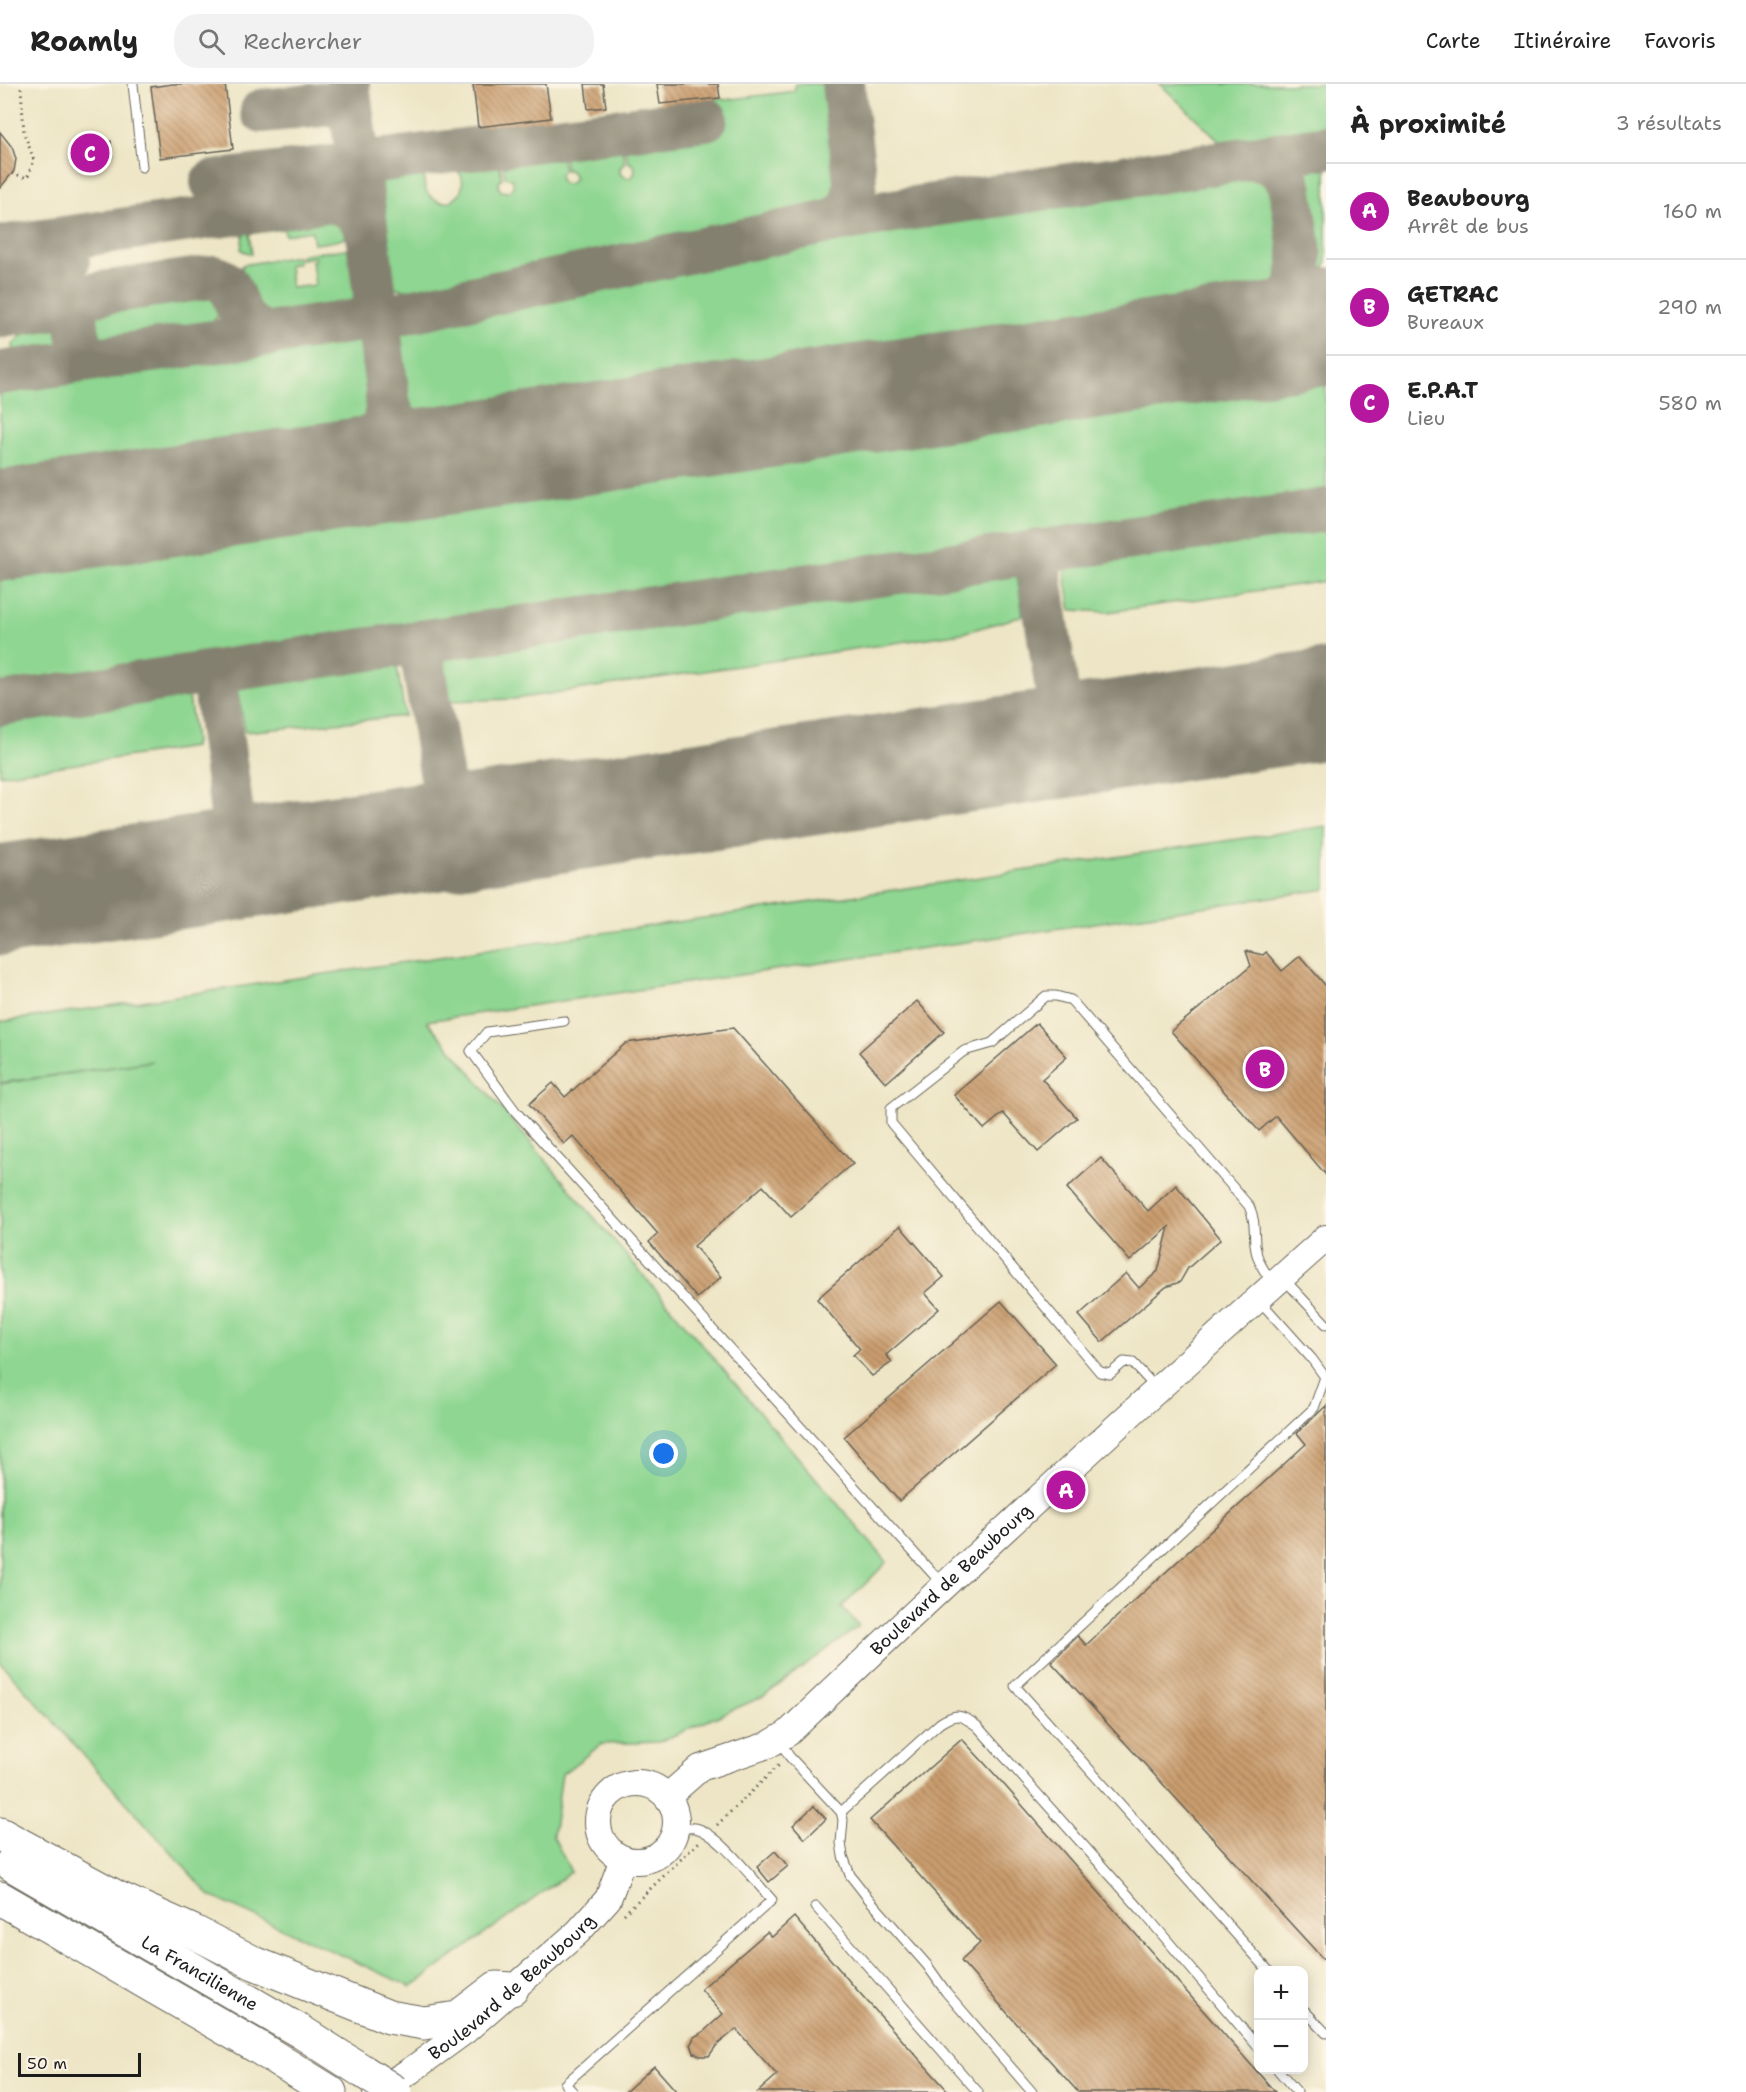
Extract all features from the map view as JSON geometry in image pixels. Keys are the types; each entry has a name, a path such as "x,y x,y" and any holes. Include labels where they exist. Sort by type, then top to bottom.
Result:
{"highway":[{"path":"0,1834 116,1897 194,1932 254,1963 389,2017 424,2023 457,2018 496,1988 512,1989"},
{"name":"La Francilienne","path":"0,1858 303,2033 370,2082 395,2092"},
{"name":"La Francilienne","path":"0,1898 256,2046 330,2092"}],"main road":[{"name":"Boulevard de Beaubourg","path":"667,1797 700,1768 768,1745 788,1733 943,1585 1157,1389 1269,1282 1326,1238"},
{"path":"645,1784 657,1788 667,1797 673,1806 676,1829 673,1840 666,1850 657,1857 634,1862 612,1853 603,1843 598,1831 598,1818 601,1806 619,1787 645,1784"},
{"name":"Boulevard de Beaubourg","path":"370,2082 410,2071 465,2031 578,1932 608,1899 623,1859"}],"lane":[{"path":"132,84 142,167"},
{"path":"1157,1389 1134,1363 1124,1362 1110,1374 1101,1372 891,1123 891,1108 964,1051 992,1043 1046,996 1071,1000 1250,1206 1255,1217 1255,1246 1269,1282 1312,1359 1325,1377 1314,1408 1015,1686 1264,1966"},
{"path":"564,1021 487,1032 471,1051 516,1112 943,1585"},
{"path":"1269,1282 1326,1324"},
{"path":"841,1812 940,1723 957,1715 965,1718 977,1726 1127,1894 1254,2042"},
{"path":"778,1739 789,1756 841,1812 843,1820 841,1844 850,1875 1032,2092"},
{"path":"573,2092 565,2084 772,1900 731,1854 708,1833 696,1828 676,1829"},
{"path":"816,1907 978,2092"},
{"path":"1308,2014 1326,2033"},
{"path":"1281,2074 1297,2092"}],"path":[{"path":"12,173 27,178 34,160 24,132 21,88"}],"green space":[{"path":"795,84 830,84 844,191 839,205 830,213 525,277 407,291 395,287 386,276 378,233 371,167 433,158 425,175 425,187 434,199 450,202 460,193 462,179 456,169 447,164 445,157 497,151 502,178 499,187 501,191 508,192 513,183 512,179 505,177 500,151 558,143 564,170 560,178 562,183 568,184 574,180 574,175 571,171 566,170 562,143 619,136 625,163 620,172 622,176 629,178 634,175 635,168 628,162 622,135 713,124 710,114 659,120 660,104 720,98 725,100 795,91"},
{"path":"1160,84 1326,84 1326,137 1230,151"},
{"path":"1318,165 1326,168 1326,263 1319,278 1311,287 1308,281 1310,253 1302,189 1307,171"},
{"path":"1243,168 1266,174 1276,185 1286,220 1290,264 1286,281 1277,296 1258,311 1240,318 477,431 445,432 432,429 413,416 402,404 395,388 392,357 395,339 403,327 418,319 827,231 907,217"},
{"path":"341,170 335,182 325,189 191,207 213,188"},
{"path":"329,213 346,221 352,231 349,235 335,241 314,244 312,231 285,235 284,229 249,234 252,254 241,249 243,235 254,225"},
{"path":"353,248 357,275 356,291 351,302 283,319 271,319 260,313 248,299 244,288 242,265 297,256 298,263 289,265 291,288 315,285 312,261 315,257 301,259 301,255"},
{"path":"209,288 215,290 221,297 216,319 208,326 188,335 140,344 119,344 103,337 91,323 92,311 96,306 116,302 120,306 130,304 132,299 166,294 169,299 182,297 184,292"},
{"path":"57,329 62,333 64,345 57,354 25,360 16,355 13,344 23,334"},
{"path":"328,335 352,338 363,346 373,367 375,380 374,405 367,425 359,435 343,445 325,452 0,500 0,383"},
{"path":"1326,354 1326,494 0,688 0,550"},
{"path":"1326,527 1326,581 1108,612 1071,610 1064,568"},
{"path":"1017,576 1023,616 962,633 514,699 450,701 442,659"},
{"path":"397,666 405,716 245,732 238,690"},
{"path":"189,696 194,747 0,775 0,724"},
{"path":"1326,826 1326,889 427,1021 887,1562 842,1607 859,1626 764,1696 659,1742 602,1744 562,1774 553,1836 571,1872 411,1987 210,1896 0,1662 0,1084 153,1061 0,1083 0,1022"}],"building":[{"path":"173,84 225,84 233,149 160,158 151,87"},
{"path":"473,84 546,84 551,118 478,127"},
{"path":"585,84 603,84 606,107 588,109"},
{"path":"657,84 718,84 720,98 660,104"},
{"path":"0,132 12,147 16,159 14,171 0,188"},
{"path":"111,141 112,157 74,161 73,146"},
{"path":"1246,951 1263,955 1266,952 1282,971 1300,956 1326,986 1326,1175 1276,1116 1259,1131 1171,1031 1251,966"},
{"path":"917,1001 944,1032 886,1083 859,1052"},
{"path":"1037,1023 1067,1057 1042,1079 1077,1118 1038,1152 1003,1113 984,1129 954,1095"},
{"path":"733,1028 853,1164 791,1217 763,1186 694,1246 721,1277 697,1298 649,1242 658,1234 573,1136 564,1144 529,1104 553,1083 565,1097 626,1043"},
{"path":"1101,1158 1148,1211 1176,1185 1221,1239 1188,1268 1180,1282 1166,1287 1102,1342 1079,1315 1126,1273 1139,1288 1158,1271 1169,1227 1130,1261 1067,1188"},
{"path":"900,1226 944,1277 925,1293 939,1309 886,1355 892,1362 872,1376 853,1355 860,1349 817,1299"},
{"path":"1001,1301 1056,1364 899,1501 844,1437"},
{"path":"1326,1406 1326,1962 1051,1662 1078,1636 1086,1645 1306,1444 1297,1433"},
{"path":"962,1739 1254,2068 1254,2074 1259,2074 1275,2092 1078,2092 961,1961 980,1943 870,1820"},
{"path":"814,1806 826,1819 805,1839 793,1825"},
{"path":"775,1851 788,1866 769,1882 757,1867"},
{"path":"794,1917 949,2092 758,2092 777,2075 736,2029 716,2046 709,2056 694,2053 691,2044 694,2037 723,2014 701,1989 767,1932 772,1937"},
{"path":"654,2066 677,2092 625,2092"}],"taxiway":[{"path":"348,84 389,406 405,433 426,448 452,455 483,455"},
{"path":"829,222 836,219 849,206 855,181 843,84"},
{"path":"262,111 332,104 346,111 353,123"},
{"path":"212,182 706,119"},
{"path":"0,373 377,318 829,222 893,211 1326,147"},
{"path":"1201,349 1247,339 1261,333 1279,315 1294,292 1300,268 1300,250 1290,185 1275,166 1252,158"},
{"path":"0,247 325,201 339,203 355,212 366,229"},
{"path":"0,282 58,273 64,270 68,261"},
{"path":"103,359 85,351 77,326 80,300 94,294 214,277 229,287 246,321 270,334"},
{"path":"1306,333 1314,310 1326,289"},
{"path":"0,316 62,307 71,309 76,315"},
{"path":"309,481 346,471 365,457 378,440 382,429 387,396"},
{"path":"0,704 1326,510"},
{"path":"1036,551 1065,743"},
{"path":"420,643 451,833"},
{"path":"213,672 239,865"}],"runway":[{"path":"0,526 1326,330"},
{"path":"0,900 1326,704"}],"place":[{"name":"E.P.A.T","path":"90,153"},
{"name":"GETRAC","path":"1265,1069"},
{"name":"Beaubourg","path":"1066,1490"}]}
